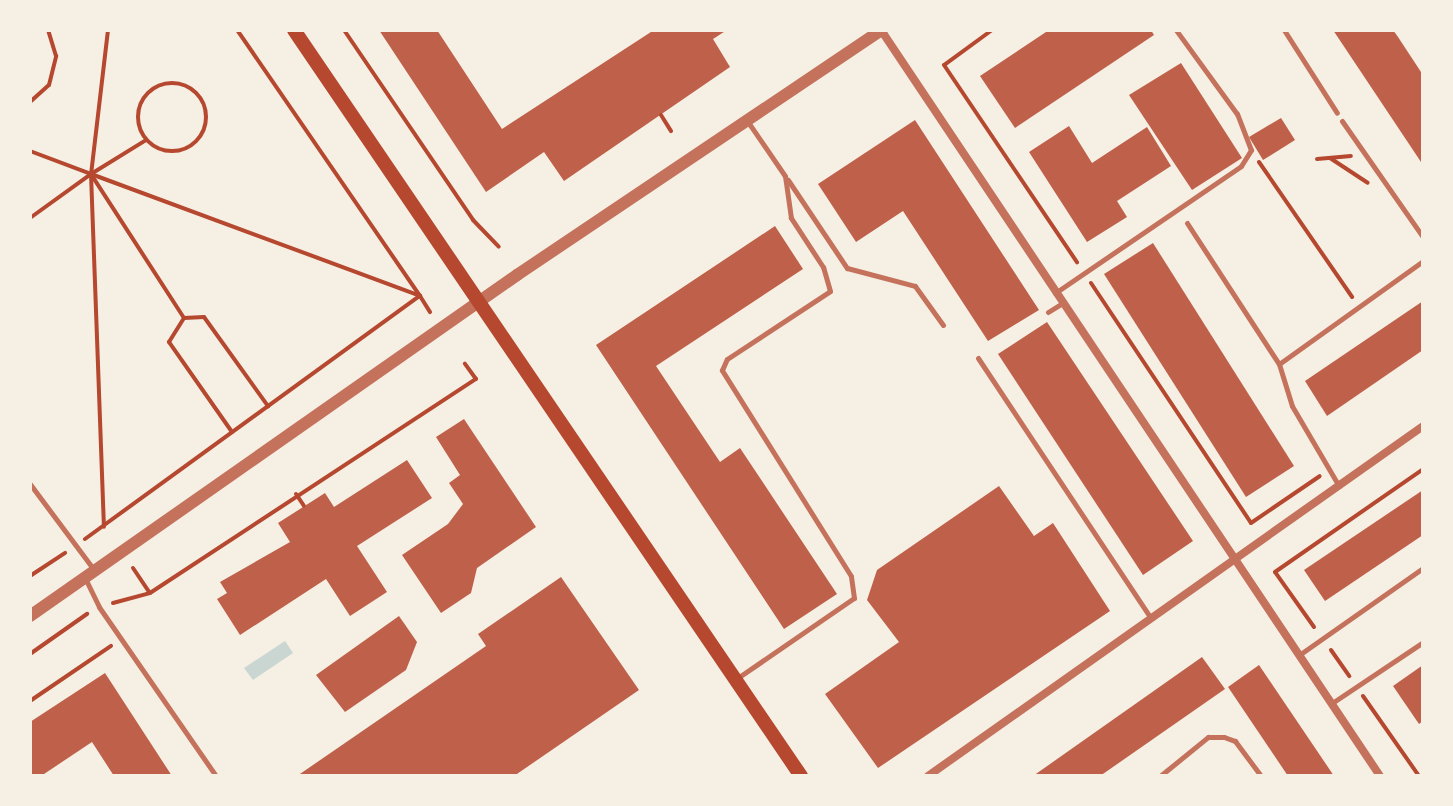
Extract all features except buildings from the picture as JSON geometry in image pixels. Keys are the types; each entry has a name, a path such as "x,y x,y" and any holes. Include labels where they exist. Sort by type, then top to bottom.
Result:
{"main road":[{"path":"294,30 801,776"}],"street":[{"path":"30,616 478,303 882,30 1061,304 1380,776"},
{"path":"928,776 1151,618 1236,562 1423,426"}],"lane":[{"path":"1055,294 1241,166 1251,150 1237,114 1176,30"},
{"path":"1284,30 1337,113"},
{"path":"748,121 847,268 915,286 943,325"},
{"path":"1342,121 1423,237"},
{"path":"734,680 854,598 851,576 722,370 727,359 830,291 823,267 791,218 785,176"},
{"path":"1187,223 1279,364 1292,406 1339,486"},
{"path":"1279,364 1423,261"},
{"path":"1048,312 1061,304"},
{"path":"978,358 1151,618"},
{"path":"30,484 76,546 90,574 99,607 216,776"},
{"path":"1298,656 1423,568"},
{"path":"1331,703 1423,642"},
{"path":"1160,776 1208,737 1224,737 1235,741 1261,776"}],"path":[{"path":"30,102 49,85 56,56 48,30"},
{"path":"104,527 91,174 108,30"},
{"path":"237,30 430,312"},
{"path":"344,30 473,220 499,247"},
{"path":"992,30 944,65 1251,523 1328,471"},
{"path":"176,82 201,97 206,118 195,142 182,150 162,150 146,140 138,124 147,94 176,82"},
{"path":"661,115 671,131"},
{"path":"30,218 91,174 146,140"},
{"path":"1251,150 1359,307"},
{"path":"30,151 420,296"},
{"path":"1317,159 1366,155"},
{"path":"91,174 184,318"},
{"path":"30,576 104,527 420,296"},
{"path":"184,318 204,317 268,407"},
{"path":"184,318 169,342 232,432"},
{"path":"30,654 99,607 150,593 296,494 476,379 465,364"},
{"path":"1275,572 1423,469"},
{"path":"296,494 304,506"},
{"path":"133,568 150,593"},
{"path":"30,700 123,638"}],"shaded area":[{"path":"285,641 293,653 253,680 244,668"}]}
